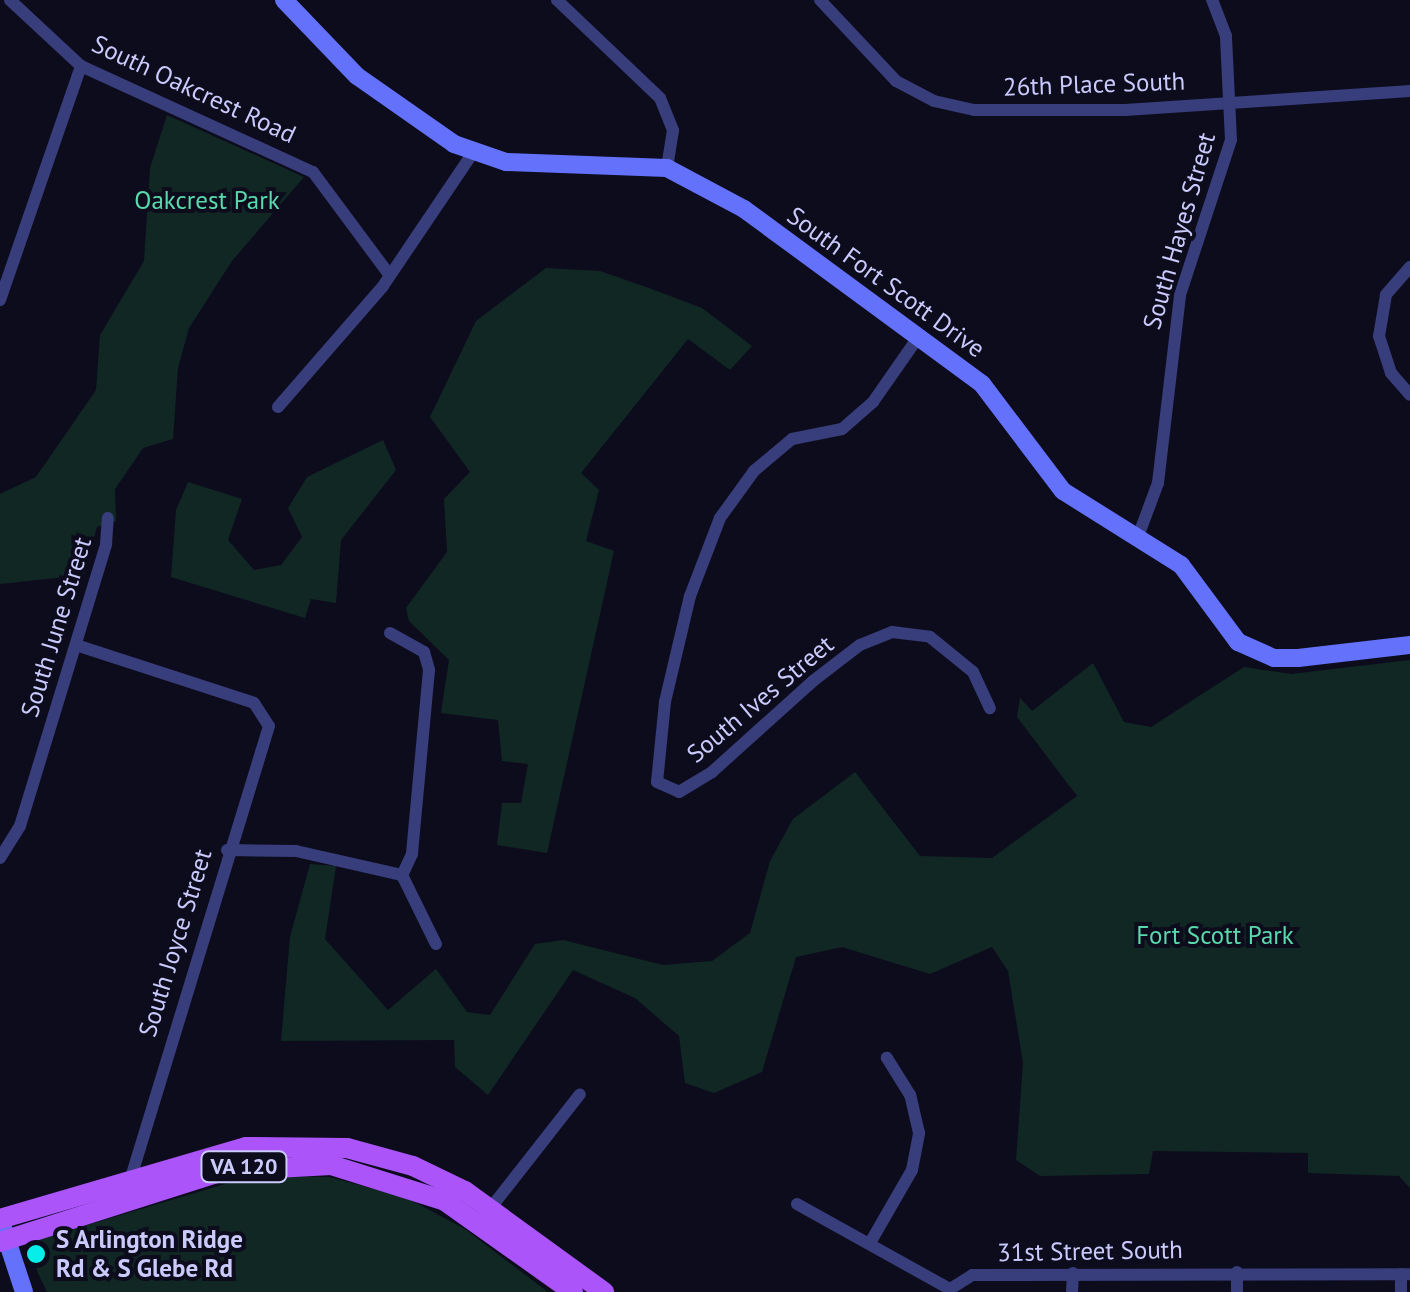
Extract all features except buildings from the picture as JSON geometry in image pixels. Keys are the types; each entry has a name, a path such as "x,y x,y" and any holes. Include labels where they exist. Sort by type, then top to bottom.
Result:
{"main road":[{"name":"VA 120","path":"0,1219 246,1148 347,1148 413,1166 604,1292"},
{"name":"VA 120","path":"3,1242 223,1170 308,1164 388,1178 486,1216 573,1292"}],"street":[{"name":"South Oakcrest Road","path":"10,0 81,66 302,165 388,272"},
{"name":"South Fort Scott Drive","path":"284,0 357,76 438,135 474,152 506,162 667,168 744,209 982,384 1064,491 1139,534 1182,565 1238,642 1256,652 1298,658 1410,645"},
{"path":"558,0 660,98 673,130 667,168"},
{"name":"26th Place South","path":"820,0 896,81 934,101 974,110 1232,104 1410,91"},
{"name":"South Hayes Street","path":"1139,534 1158,484 1180,295 1231,140 1226,36 1212,0"},
{"path":"0,300 81,66"},
{"path":"278,408 388,272 474,152"},
{"path":"1410,267 1386,295 1379,336 1391,373 1410,395"},
{"name":"South Ives Street","path":"919,336 872,402 842,429 792,439 754,471 720,518 678,649 657,782 679,792 712,772 860,645 892,632 930,637 973,672 990,708"},
{"name":"South June Street","path":"0,858 20,826 76,645 108,518"},
{"path":"390,633 424,652 430,686 412,854 402,875"},
{"name":"South Joyce Street","path":"76,645 254,703 269,726 227,850 127,1180 132,1202"},
{"path":"227,850 296,851 402,875"},
{"path":"402,875 436,944"},
{"path":"870,1243 912,1170 919,1133 910,1095 886,1058"},
{"path":"486,1216 580,1094"},
{"name":"31st Street South","path":"797,1204 950,1290 972,1275 1406,1274"},
{"path":"0,1219 3,1242 24,1292"},
{"path":"1236,1292 1237,1272"},
{"path":"1072,1273 1072,1292"},
{"path":"1400,1292 1406,1274"}],"green space":[{"name":"Oakcrest Park","path":"167,115 304,177 232,261 189,328 178,368 173,439 143,448 115,489 116,521 97,527 84,575 0,584 0,494 36,477 96,390 100,335 144,261 150,168"},
{"path":"546,268 600,271 702,308 752,346 730,370 688,339 581,473 599,490 586,541 614,551 547,853 497,845 502,803 521,803 528,764 502,761 498,720 441,713 449,660 409,621 406,608 447,552 444,499 470,472 430,417 476,321"},
{"path":"383,440 396,470 341,540 336,603 311,599 305,618 171,577 176,510 188,482 242,499 228,540 254,570 281,565 302,537 288,508 307,477"},
{"name":"Fort Scott Park","path":"1410,660 1410,1188 1399,1176 1308,1173 1308,1153 1153,1151 1149,1174 1040,1176 1016,1160 1023,1063 1008,971 992,947 930,974 842,947 796,957 762,1072 714,1093 685,1083 679,1036 635,998 573,970 488,1095 455,1067 454,1040 281,1041 290,937 310,864 336,866 325,939 388,1010 436,969 467,1012 490,1015 535,944 563,940 663,965 712,961 750,933 770,861 793,819 855,772 920,856 992,858 1077,796 1017,717 1020,698 1032,711 1093,663 1124,722 1151,727 1244,667 1291,674"},
{"path":"252,1176 329,1177 405,1197 465,1229 548,1292 47,1292 30,1242"}],"place":[{"name":"S Arlington Ridge Rd & S Glebe Rd","path":"36,1254"}]}
